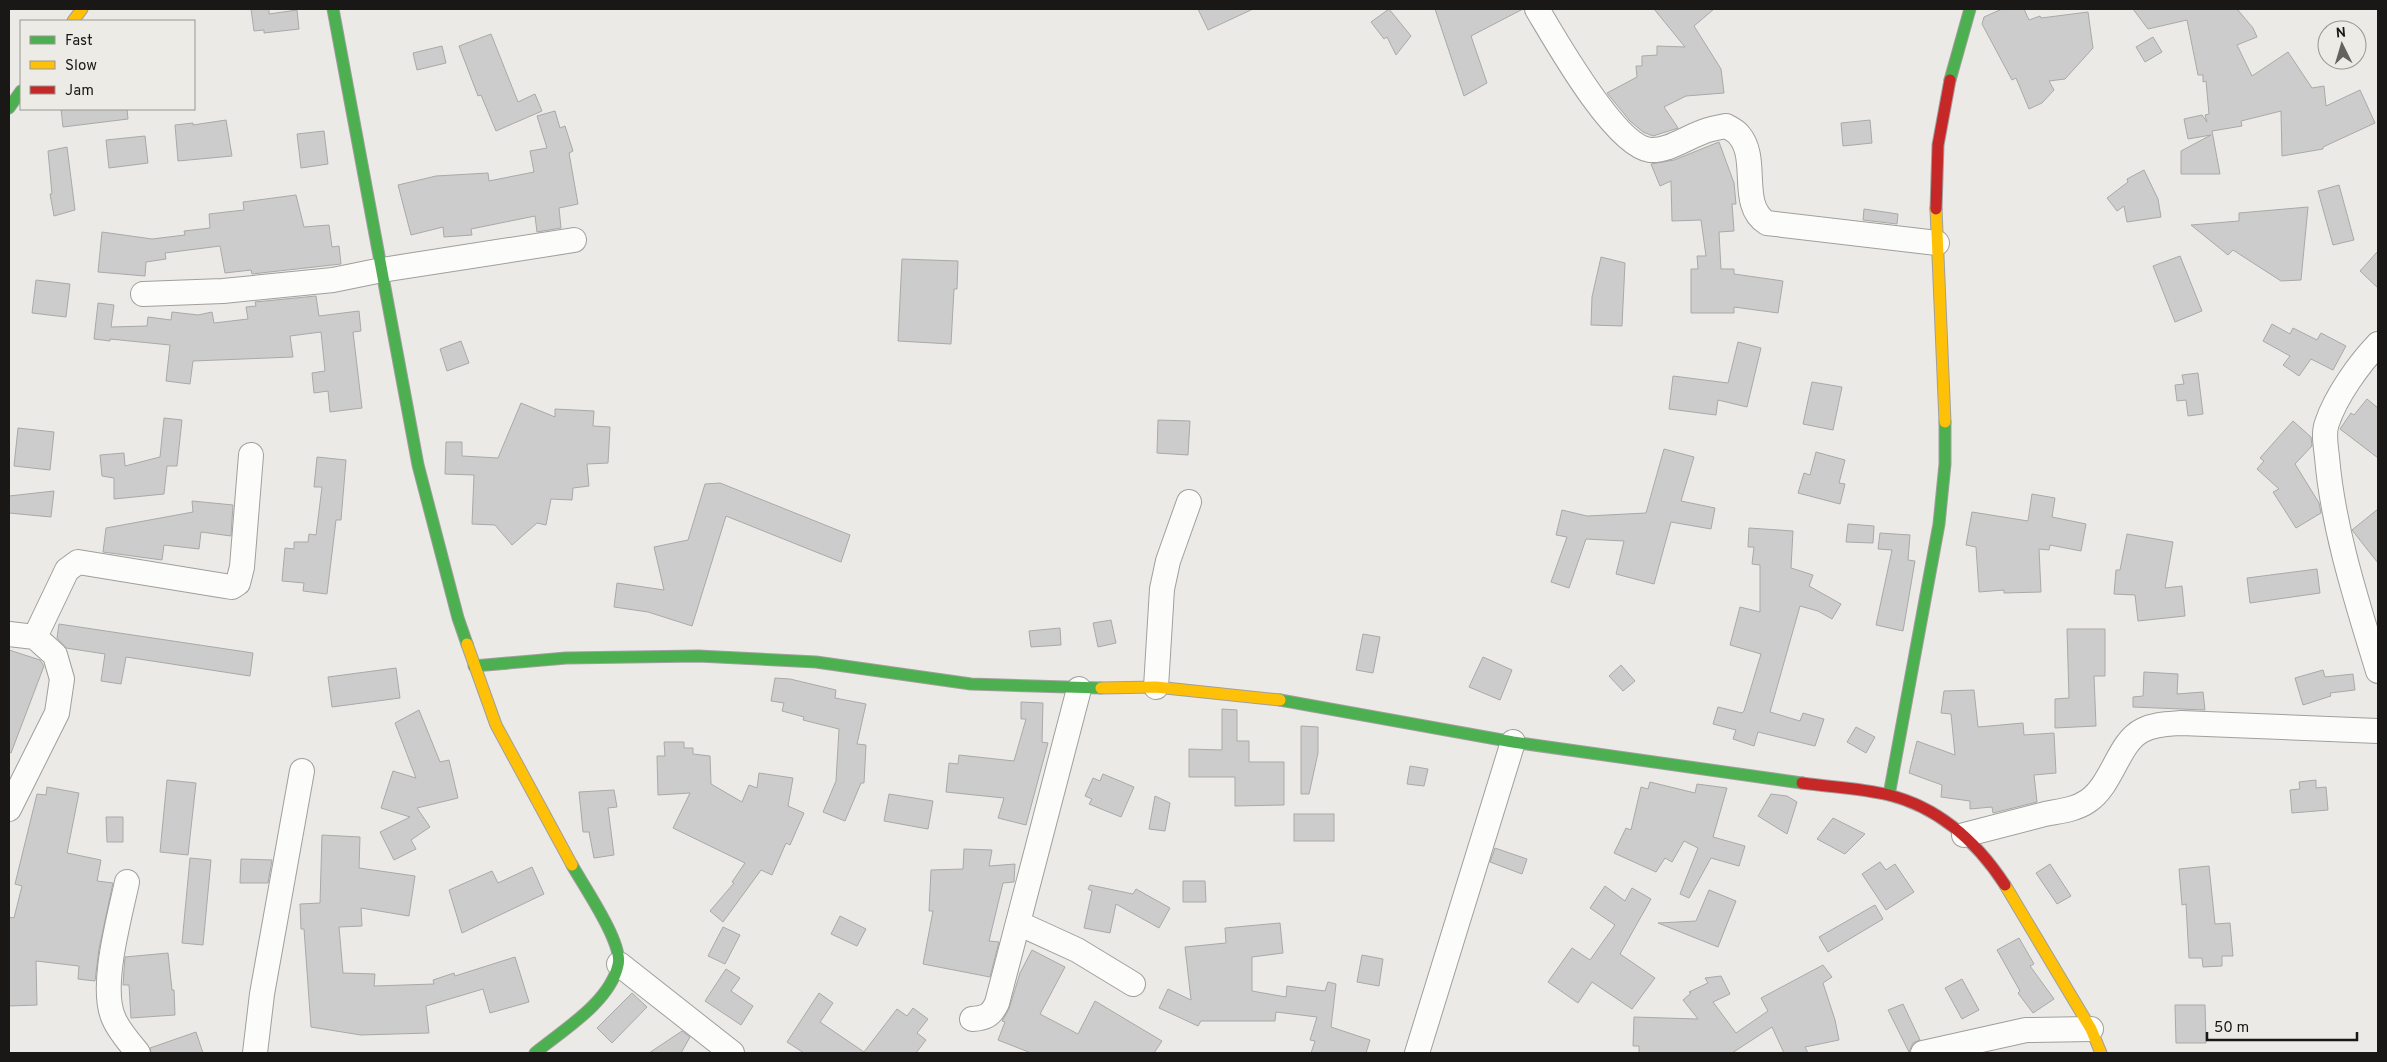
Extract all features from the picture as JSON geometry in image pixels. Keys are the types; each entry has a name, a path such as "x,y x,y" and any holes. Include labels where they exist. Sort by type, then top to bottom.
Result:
{"street":[{"path":"74,20 82,9"},
{"path":"333,9 418,465 458,618 496,725 553,833 612,934 619,964 732,1053"},
{"path":"1537,9 1566,58 1591,94 1618,128 1635,144 1649,150 1664,149 1702,132 1726,126 1739,135 1746,148 1755,212 1767,223 1937,243"},
{"path":"1889,795 1932,569 1942,490 1945,396 1937,243 1939,142 1944,109 1970,9"},
{"path":"9,108 20,92"},
{"path":"143,294 275,286 333,280 382,270 574,240"},
{"path":"2378,344 2363,360 2337,402 2326,424 2325,439 2330,487 2378,671"},
{"path":"35,637 67,570 78,562 232,587 238,584 242,567 251,455"},
{"path":"1156,687 1162,589 1168,561 1189,502"},
{"path":"9,634 35,637 54,655 60,666 62,679 57,713 9,809"},
{"path":"474,666 566,658 639,655 774,658 816,662 971,684 1079,689 1156,687 1294,702 1513,742 1889,795 1929,808 1981,851 2001,879 2091,1029 2101,1053"},
{"path":"972,1019 987,1017 994,1009 1020,924 1079,689"},
{"path":"1964,835 2066,811 2083,804 2097,794 2135,735 2160,724 2180,723 2378,731"},
{"path":"1417,1053 1513,742"},
{"path":"255,1053 262,994 302,771"},
{"path":"127,882 110,972 109,997 113,1018 138,1053"},
{"path":"1020,924 1077,950 1133,984"},
{"path":"535,1053 603,997 619,964"},
{"path":"1923,1053 2026,1030 2091,1029"}],"building":[{"path":"251,9 269,9 269,14 297,10 299,29 264,33 264,30 254,31"},
{"path":"1198,9 1253,9 1208,30"},
{"path":"1389,9 1411,36 1396,55 1387,37 1384,39 1371,22"},
{"path":"1435,9 1523,9 1471,36 1487,83 1464,96"},
{"path":"1654,9 1714,9 1694,26 1721,69 1724,93 1686,96 1664,107 1678,128 1653,136 1643,132 1630,121 1607,93 1637,77 1636,66 1642,66 1642,56 1657,55 1657,46 1685,47"},
{"path":"2002,9 2024,9 2029,20 2040,16 2041,18 2088,12 2093,48 2065,79 2049,81 2054,90 2042,103 2029,109 2016,78 2012,80 1982,24 1984,17"},
{"path":"2133,9 2237,9 2253,28 2257,37 2237,45 2252,76 2288,52 2312,88 2324,86 2326,106 2360,90 2375,123 2323,147 2323,149 2282,156 2281,111 2241,121 2242,126 2212,131 2220,174 2181,174 2181,151 2211,135 2188,139 2184,119 2202,115 2207,122 2205,115 2209,114 2206,81 2203,82 2203,75 2198,75 2187,20 2148,29"},
{"path":"491,34 518,102 535,94 542,111 496,131 481,95 478,96 459,46"},
{"path":"2153,37 2162,52 2145,62 2136,47"},
{"path":"442,46 446,63 417,70 413,53"},
{"path":"61,110 127,110 128,119 63,127"},
{"path":"555,111 560,128 565,126 573,151 569,153 578,204 559,208 561,228 537,232 535,216 471,229 472,235 444,237 443,227 411,235 398,185 436,176 488,173 489,181 534,172 530,151 547,148 537,116"},
{"path":"226,120 232,156 178,161 175,125 193,123 193,125"},
{"path":"1870,120 1872,143 1843,146 1841,123"},
{"path":"324,131 328,164 301,168 297,134"},
{"path":"145,136 148,163 109,168 106,140"},
{"path":"1719,142 1734,183 1736,204 1732,204 1734,231 1719,232 1721,269 1734,269 1734,274 1783,281 1778,313 1734,307 1734,313 1691,313 1691,269 1698,269 1697,256 1706,256 1701,220 1672,221 1671,181 1660,186 1651,164 1674,160"},
{"path":"67,147 75,210 54,216 50,194 52,194 48,151"},
{"path":"2144,170 2158,199 2161,217 2127,222 2124,206 2117,211 2107,198 2128,182 2127,179"},
{"path":"2339,185 2354,240 2333,245 2318,191"},
{"path":"296,195 304,227 329,225 332,247 339,246 341,264 252,274 251,270 225,273 220,246 165,253 166,259 146,262 145,276 98,272 102,232 152,239 185,235 184,231 210,228 209,214 244,210 243,202"},
{"path":"2308,207 2301,280 2281,281 2233,250 2228,255 2191,225 2239,221 2239,213"},
{"path":"1864,209 1898,214 1897,224 1863,220"},
{"path":"2378,251 2378,288 2360,271"},
{"path":"2180,256 2202,311 2175,322 2153,266"},
{"path":"1601,257 1625,263 1622,326 1591,325 1592,297"},
{"path":"902,259 958,261 957,289 954,289 951,344 898,341"},
{"path":"36,280 70,284 66,317 32,313"},
{"path":"316,296 319,316 359,311 361,331 353,332 362,408 330,412 328,391 314,393 312,373 325,371 321,332 290,336 293,357 193,361 190,384 166,381 170,345 94,339 98,303 114,305 111,327 147,326 148,317 171,320 172,312 198,315 212,312 214,323 248,319 246,307 256,306 255,302"},
{"path":"2272,324 2290,334 2293,328 2317,340 2321,333 2346,346 2333,370 2311,359 2299,376 2283,365 2290,356 2263,341"},
{"path":"461,341 469,363 447,371 440,349"},
{"path":"1738,342 1761,348 1747,407 1718,400 1716,415 1669,409 1673,376 1728,383"},
{"path":"2198,373 2203,414 2188,416 2186,400 2177,401 2175,385 2184,384 2182,375"},
{"path":"1812,382 1842,387 1833,430 1803,424"},
{"path":"2367,399 2378,408 2378,458 2340,429 2351,413 2354,415"},
{"path":"521,403 555,417 555,409 594,411 593,426 610,427 608,463 587,464 589,486 573,488 572,500 551,499 546,525 537,523 512,545 495,525 472,524 474,475 445,474 446,442 462,442 462,456 498,458"},
{"path":"164,418 182,420 177,466 167,466 164,494 114,499 114,478 102,476 100,455 124,453 125,466 160,457"},
{"path":"1158,420 1190,421 1188,455 1157,453"},
{"path":"2293,421 2311,437 2312,446 2295,464 2319,503 2321,513 2296,528 2273,492 2279,489 2257,469 2264,461 2260,458"},
{"path":"18,428 54,432 50,470 14,466"},
{"path":"1664,449 1694,457 1681,501 1715,508 1711,529 1671,522 1654,584 1616,574 1624,541 1586,539 1569,588 1551,582 1567,537 1556,535 1562,510 1587,516 1646,513"},
{"path":"1816,452 1845,460 1839,483 1845,484 1840,504 1798,493 1804,473 1810,475"},
{"path":"317,457 346,460 341,520 336,520 327,594 303,591 304,583 282,581 285,548 294,549 294,542 308,542 309,534 316,535 322,487 314,487"},
{"path":"720,483 850,535 841,562 726,516 692,626 648,612 614,607 617,583 664,590 654,547 688,540 705,484"},
{"path":"54,491 51,517 9,513 9,496"},
{"path":"2032,494 2055,498 2052,517 2086,524 2081,551 2050,545 2049,550 2039,549 2041,592 2004,593 2004,590 1979,592 1976,547 1966,545 1972,512 2028,521"},
{"path":"192,501 233,505 231,536 201,532 199,549 164,545 162,560 103,552 106,528 193,512"},
{"path":"2378,509 2378,563 2352,530"},
{"path":"1848,524 1874,526 1873,543 1846,542"},
{"path":"1749,528 1793,531 1791,568 1813,575 1809,586 1841,604 1832,619 1818,611 1800,606 1770,712 1800,721 1803,713 1824,719 1815,746 1758,732 1754,746 1733,739 1736,730 1713,724 1718,707 1742,713 1744,711 1761,654 1730,645 1740,607 1760,612 1760,565 1752,564 1754,547 1748,547"},
{"path":"1880,533 1910,535 1908,560 1915,561 1903,631 1876,625 1892,550 1878,549"},
{"path":"2127,534 2173,542 2165,588 2182,586 2185,616 2138,621 2135,595 2114,594 2116,570 2120,570"},
{"path":"2317,569 2320,593 2250,603 2247,578"},
{"path":"1111,620 1116,643 1098,647 1093,623"},
{"path":"59,624 253,653 250,676 126,657 121,684 101,681 105,654 66,648 57,638"},
{"path":"1060,628 1061,645 1031,647 1029,631"},
{"path":"2067,629 2105,629 2105,676 2094,676 2096,726 2055,728 2055,699 2069,698"},
{"path":"1363,634 1380,637 1373,673 1356,670"},
{"path":"9,650 40,660 44,666 11,753 9,752"},
{"path":"1483,657 1512,670 1500,700 1469,687"},
{"path":"1621,665 1635,681 1623,691 1609,676"},
{"path":"396,668 400,698 332,707 328,677"},
{"path":"2323,670 2325,677 2353,674 2355,690 2330,693 2331,696 2303,705 2295,678"},
{"path":"2144,672 2178,674 2177,694 2203,692 2205,710 2133,707 2133,697 2143,696"},
{"path":"775,678 790,679 836,690 835,698 866,704 857,744 866,745 864,783 861,783 845,821 823,812 836,781 839,729 803,720 804,717 782,711 784,703 771,701"},
{"path":"1974,690 1978,727 2023,723 2024,735 2054,733 2056,773 2034,775 2037,802 1993,813 1992,807 1970,809 1970,801 1941,797 1942,785 1909,773 1917,741 1955,755 1951,714 1941,713 1944,691"},
{"path":"1021,702 1043,703 1042,742 1048,743 1026,825 998,818 1004,798 946,792 949,763 958,764 959,755 1014,761 1026,719 1021,719"},
{"path":"1222,709 1237,710 1237,741 1249,741 1249,762 1284,762 1284,805 1235,806 1235,777 1189,777 1189,749 1222,750"},
{"path":"419,710 440,762 449,760 458,798 417,808 430,827 411,840 416,849 394,860 380,832 410,817 381,808 393,771 416,778 395,723"},
{"path":"1301,726 1318,727 1318,753 1309,794 1301,794"},
{"path":"1856,727 1875,737 1866,753 1847,742"},
{"path":"664,742 684,742 684,748 693,748 693,754 710,756 711,784 742,802 749,785 757,788 759,773 793,778 788,806 804,813 790,845 786,843 772,875 761,870 723,922 710,911 734,883 732,882 745,863 673,828 690,793 658,795 657,756 665,756"},
{"path":"1410,766 1428,769 1424,786 1407,784"},
{"path":"1103,774 1134,787 1121,817 1089,804 1092,799 1085,796 1093,778 1100,781"},
{"path":"167,780 196,783 188,855 160,852"},
{"path":"2316,780 2316,788 2326,787 2328,810 2292,813 2290,790 2300,789 2299,782"},
{"path":"1650,782 1695,793 1697,784 1727,788 1713,837 1745,846 1739,866 1711,858 1689,898 1680,894 1698,848 1684,841 1672,862 1665,858 1656,872 1614,853 1626,828 1631,830 1641,787 1648,789"},
{"path":"47,787 79,793 67,853 101,860 97,881 113,883 99,949 95,981 78,979 79,966 36,961 37,1005 9,1006 9,917 14,918 22,886 15,884 37,794 46,795"},
{"path":"614,790 617,807 608,808 614,855 594,858 589,832 583,832 579,792"},
{"path":"889,794 933,801 928,829 884,821"},
{"path":"1771,794 1787,796 1797,802 1787,834 1758,816"},
{"path":"1155,796 1170,803 1165,831 1149,829"},
{"path":"1294,814 1334,814 1334,841 1294,841"},
{"path":"106,817 123,817 123,842 107,842"},
{"path":"1833,818 1865,834 1845,854 1817,839"},
{"path":"322,835 360,837 359,868 415,876 409,916 361,908 362,926 339,927 343,973 375,974 374,986 434,984 433,980 454,973 455,976 515,957 529,1002 490,1013 483,989 426,1006 429,1033 361,1035 311,1027 304,929 301,929 300,904 320,903"},
{"path":"1495,848 1527,859 1522,874 1490,862"},
{"path":"964,849 992,850 989,866 1015,864 1014,882 1003,883 989,941 999,942 990,977 923,964 933,911 929,911 931,870 963,869"},
{"path":"190,858 211,860 203,945 182,943"},
{"path":"241,859 272,860 268,883 240,883"},
{"path":"1880,862 1886,870 1895,864 1914,892 1886,910 1862,874"},
{"path":"2050,864 2071,896 2057,904 2036,873"},
{"path":"2209,866 2215,924 2230,923 2233,956 2222,956 2222,966 2203,967 2202,958 2189,958 2186,904 2182,905 2179,869"},
{"path":"532,867 544,894 462,933 449,890 492,871 498,883"},
{"path":"1183,881 1205,881 1206,902 1183,902"},
{"path":"1090,885 1133,894 1136,889 1170,908 1159,928 1116,904 1110,933 1084,928 1092,891 1088,889"},
{"path":"1605,886 1625,901 1632,888 1651,899 1620,954 1655,978 1632,1009 1592,982 1578,1003 1548,982 1572,948 1590,960 1615,925 1590,908"},
{"path":"1709,890 1736,901 1718,947 1658,923 1696,921"},
{"path":"1875,905 1883,919 1828,952 1819,937"},
{"path":"840,916 866,929 857,946 831,934"},
{"path":"1280,923 1283,953 1252,957 1252,991 1286,997 1287,986 1325,991 1328,982 1336,984 1331,1027 1370,1040 1366,1053 1311,1053 1315,1041 1310,1040 1317,1017 1276,1012 1275,1021 1201,1021 1198,1026 1159,1008 1168,989 1191,1000 1185,947 1226,943 1225,928"},
{"path":"723,927 740,935 725,964 708,956"},
{"path":"2019,938 2034,964 2030,966 2054,999 2033,1013 2018,993 2020,991 1997,950"},
{"path":"1032,950 1065,967 1040,1014 1078,1034 1095,1001 1162,1041 1154,1053 1031,1053 998,1040 1005,1022 1002,1021 1009,1009 1020,973"},
{"path":"168,953 172,990 174,990 175,1015 131,1018 129,985 123,985 125,957"},
{"path":"1362,955 1383,959 1379,986 1357,982"},
{"path":"1823,965 1832,977 1823,983 1835,1020 1839,1040 1805,1047 1808,1053 1784,1053 1772,1027 1732,1053 1639,1053 1639,1046 1633,1046 1634,1017 1698,1019 1683,1000 1691,993 1689,992 1708,983 1705,978 1721,976 1730,994 1713,1002 1736,1033 1768,1011 1761,998"},
{"path":"726,969 740,978 731,991 753,1006 741,1025 705,1001"},
{"path":"1962,979 1979,1010 1962,1019 1945,988"},
{"path":"632,993 647,1007 612,1043 597,1028"},
{"path":"819,993 833,1003 820,1022 864,1052 897,1009 907,1016 913,1008 928,1019 917,1033 926,1040 916,1053 804,1053 787,1042"},
{"path":"1903,1004 1920,1040 1913,1043 1909,1052 1888,1010"},
{"path":"2175,1005 2205,1005 2206,1043 2176,1043"},
{"path":"682,1031 690,1037 681,1053 649,1053"},
{"path":"196,1032 203,1053 151,1053 150,1048"}],"traffic: fast":[{"path":"333,9 418,465 458,618 467,644"},
{"path":"1950,80 1970,9"},
{"path":"9,108 20,92"},
{"path":"1889,795 1939,524 1945,464 1945,422"},
{"path":"474,666 566,658 698,656 816,662 971,684 1101,688"},
{"path":"1280,700 1513,742 1802,783"},
{"path":"535,1053 596,1003 606,991 618,965 618,955 609,929 572,865"}],"traffic: slow":[{"path":"74,20 82,9"},
{"path":"1936,209 1945,422"},
{"path":"467,644 496,725 572,865"},
{"path":"1101,688 1156,687 1280,700"},
{"path":"2005,885 2091,1029 2101,1053"}],"traffic: jam":[{"path":"1936,209 1938,145 1950,80"},
{"path":"1802,783 1857,789 1889,795 1925,809 1941,818 1969,841 1994,869 2005,885"}]}
